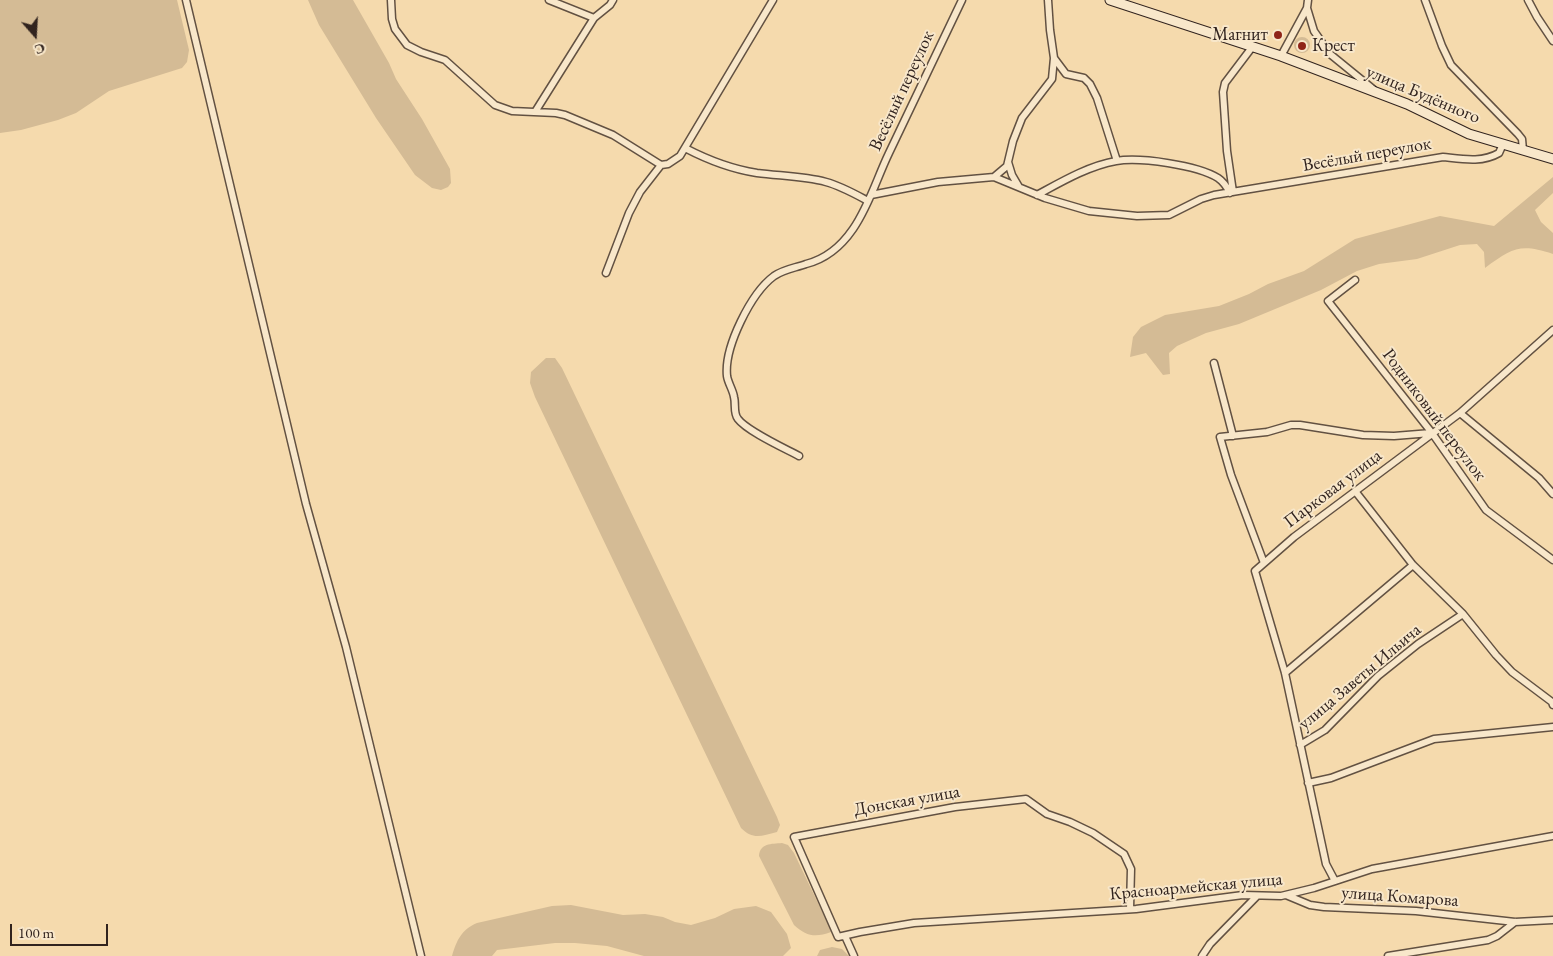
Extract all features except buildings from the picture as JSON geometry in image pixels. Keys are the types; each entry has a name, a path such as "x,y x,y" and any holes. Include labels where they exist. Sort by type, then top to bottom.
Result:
{"main road":[{"name":"улица Будённого","path":"1110,0 1281,56 1407,104 1469,134 1553,159"}],"street":[{"path":"186,0 306,504 346,647 421,956"},
{"path":"391,0 392,19 395,29 407,44 421,52 445,60 495,106 512,111 565,115 613,135 661,165"},
{"path":"549,0 594,18"},
{"path":"534,112 594,18 610,5 613,0"},
{"path":"606,273 629,213 640,192 661,165 674,161 685,148 773,0"},
{"name":"Весёлый переулок","path":"799,456 753,431 739,421 736,416 734,397 727,376 730,349 748,307 772,278 784,270 823,257 843,242 854,228 870,198 886,160 962,0"},
{"path":"994,177 1004,170 1008,162 1013,141 1022,118 1052,79 1054,58 1048,0"},
{"path":"1281,56 1307,8 1308,0"},
{"path":"1425,0 1451,65 1518,134 1522,139 1523,150"},
{"path":"1528,0 1553,41"},
{"path":"1307,8 1314,31 1330,54 1378,93"},
{"path":"1232,193 1223,92 1225,83 1253,46"},
{"path":"1054,58 1066,74 1084,78 1090,84 1097,98 1117,161"},
{"name":"Весёлый переулок","path":"870,198 938,182 994,177 1037,195 1089,211 1137,216 1169,215 1201,199 1214,195 1444,157 1478,160 1498,153 1503,144"},
{"path":"685,148 704,158 741,170 814,179 870,198"},
{"path":"1037,195 1090,170 1117,161 1168,163 1192,168 1219,179 1232,193"},
{"path":"1008,162 1012,175 1020,188"},
{"name":"Родниковый переулок","path":"1355,280 1328,301 1432,433 1486,510 1553,560"},
{"name":"Парковая улица","path":"1285,673 1255,571 1294,537 1460,413 1553,330"},
{"path":"1214,363 1233,436"},
{"path":"1460,413 1539,478 1553,494"},
{"name":"Парковая улица","path":"1264,563 1231,475 1220,437 1267,432 1291,425 1363,435 1394,436 1432,433"},
{"path":"1355,491 1413,565 1463,614 1496,655 1512,672 1552,702 1553,705"},
{"path":"1335,881 1326,864 1285,673 1413,565"},
{"name":"улица Заветы Ильича","path":"1300,745 1325,730 1378,676 1418,644 1463,614"},
{"path":"1308,783 1331,778 1434,739 1553,727"},
{"name":"Донская улица","path":"841,936 794,837 955,807 1026,799 1047,814 1093,833 1124,854 1131,869 1130,909"},
{"name":"Красноармейская улица","path":"841,936 914,923 1130,909 1243,895 1285,895 1372,869 1553,836"},
{"name":"улица Комарова","path":"1285,895 1310,905 1324,907 1416,910 1515,922 1553,920"},
{"path":"1202,956 1210,944 1257,896"},
{"path":"1388,956 1480,942 1496,936 1515,922"},
{"path":"841,936 854,956"}],"shaded area":[{"path":"0,0 177,0 189,50 187,62 182,68 109,91 76,113 58,120 21,130 0,133"},
{"path":"308,0 353,0 389,63 396,79 422,119 450,169 451,183 448,187 441,190 432,188 415,175 376,118 319,25"},
{"path":"1302,37 1310,45 1302,53 1294,45"},
{"path":"1553,177 1553,193 1535,210 1541,222 1553,233 1553,254 1532,249 1517,249 1502,256 1485,268 1484,252 1477,244 1460,245 1417,259 1379,264 1357,271 1321,290 1239,324 1206,333 1177,346 1169,353 1170,374 1163,375 1146,353 1130,357 1133,337 1141,327 1165,315 1219,306 1268,284 1304,271 1355,239 1440,216 1494,226"},
{"path":"546,358 555,358 562,368 777,817 780,825 777,832 753,836 741,828 535,397 530,383 531,372"},
{"path":"782,843 788,845 794,853 831,932 811,935 794,925 759,856 764,846"},
{"path":"571,905 623,915 645,914 663,917 675,922 691,925 715,918 734,909 756,906 771,912 787,934 791,948 783,956 644,956 607,946 555,943 497,950 492,956 452,956 463,932 477,923 552,906"},
{"path":"832,947 842,949 849,956 817,956 820,950"}],"place":[{"name":"Магнит","path":"1278,35"},
{"name":"Крест","path":"1302,46"}]}
